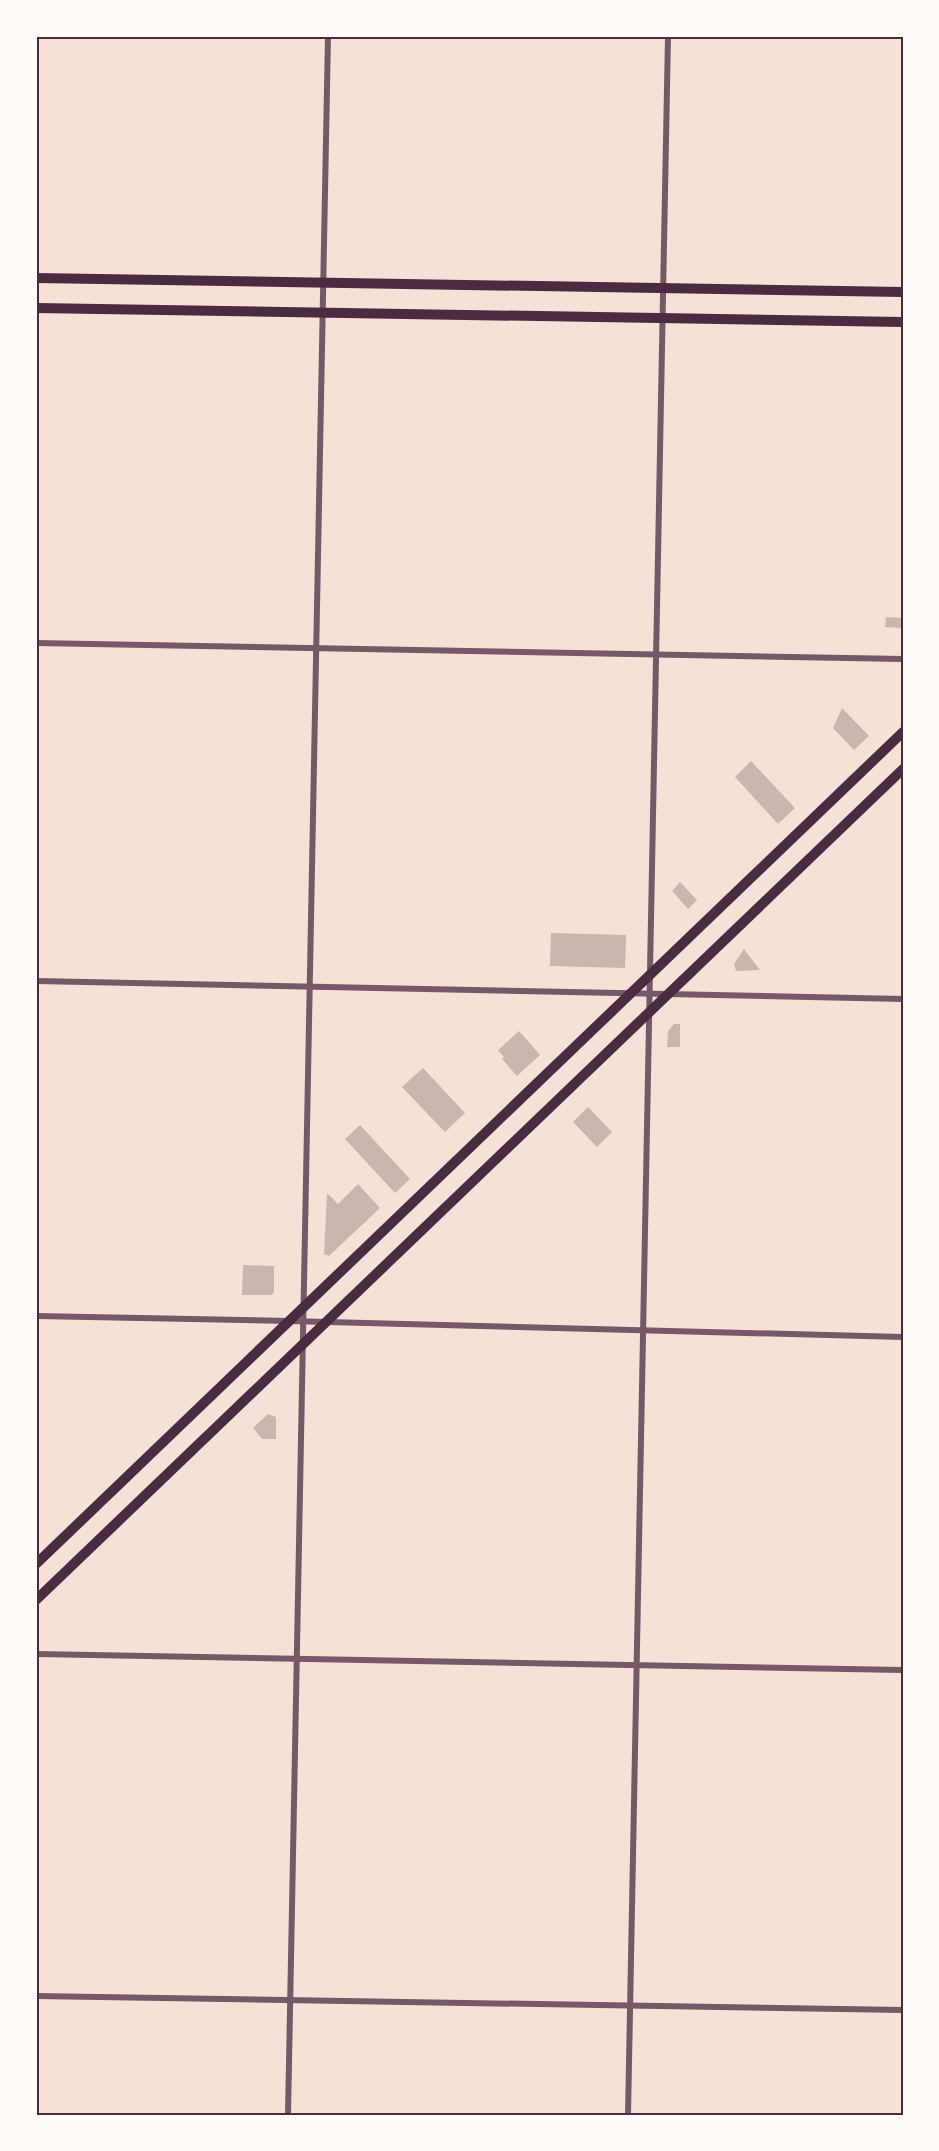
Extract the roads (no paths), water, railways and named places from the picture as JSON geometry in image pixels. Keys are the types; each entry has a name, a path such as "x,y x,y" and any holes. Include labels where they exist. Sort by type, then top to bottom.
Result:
{"main road":[{"path":"36,278 903,292"},
{"path":"36,308 903,322"},
{"path":"36,1564 903,732"},
{"path":"36,1600 903,769"}],"street":[{"path":"288,2115 328,36"},
{"path":"628,2115 668,36"},
{"path":"36,643 903,659"},
{"path":"36,981 903,999"},
{"path":"36,1316 903,1337"},
{"path":"36,1654 903,1670"},
{"path":"36,1996 903,2010"}]}
